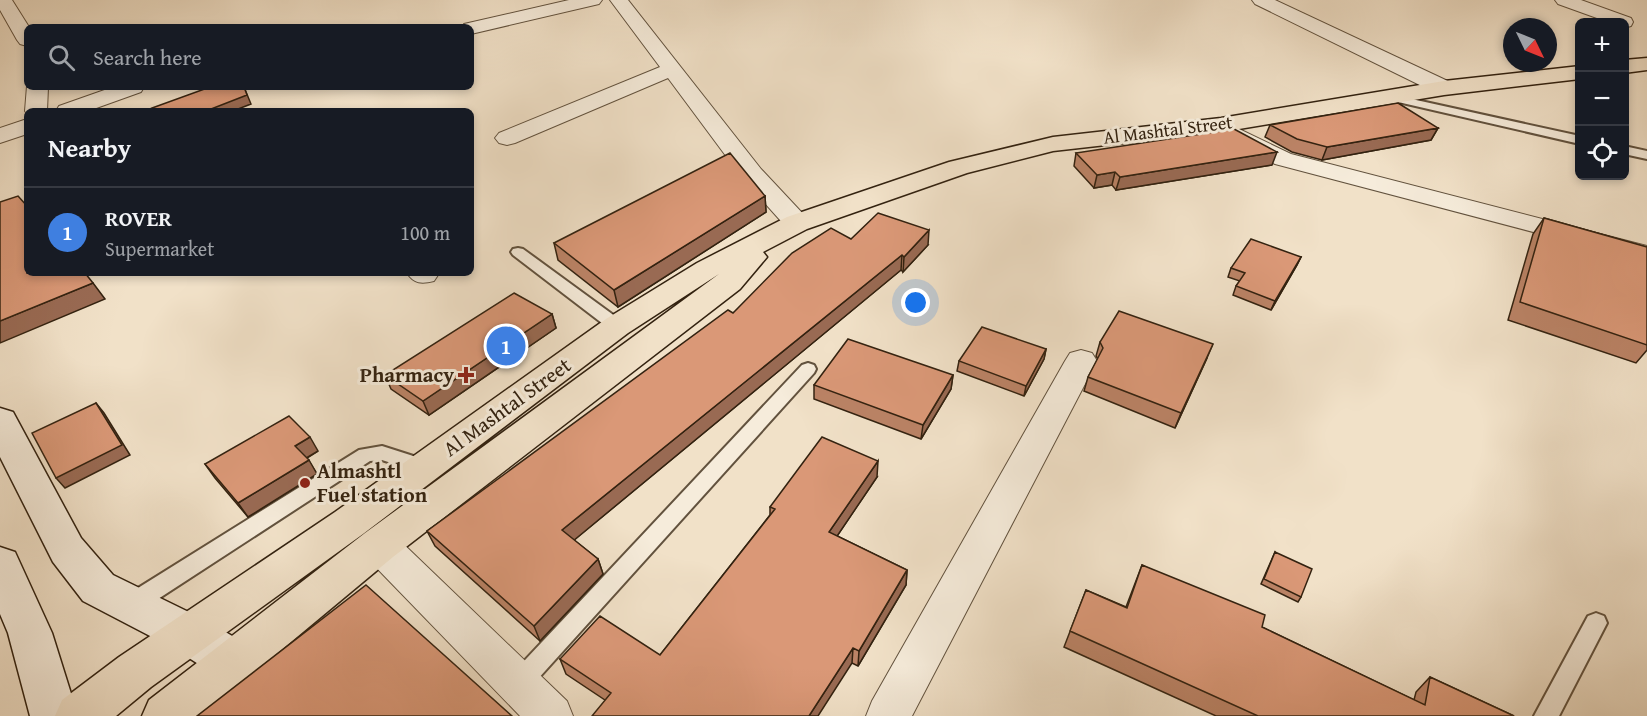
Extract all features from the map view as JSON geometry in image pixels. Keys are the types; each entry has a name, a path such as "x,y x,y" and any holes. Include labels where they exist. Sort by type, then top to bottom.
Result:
{"main road":[{"path":"1629,66 1647,64"},
{"name":"Al Mashtal Street","path":"79,716 135,672 191,635 617,326 707,269 783,231 958,166 1043,146 1221,125 1444,88 1575,73"},
{"name":"Al Mashtal Street","path":"166,716 380,545 729,282 783,231"},
{"path":"0,421 67,550 98,588 191,635 233,661"},
{"path":"0,564 30,633 54,716"}],"street":[{"path":"3,0 24,35"},
{"path":"474,27 593,0"},
{"path":"619,0 752,174 783,231"},
{"path":"1262,0 1444,88"},
{"path":"1564,0 1613,18"},
{"path":"507,138 672,69"},
{"path":"36,108 37,90"},
{"path":"75,108 126,90"},
{"path":"1221,125 1282,159 1647,254"},
{"path":"0,135 24,136"},
{"path":"888,716 1080,361"},
{"path":"380,545 551,716"}],"lane":[{"path":"1389,97 1575,139"},
{"path":"1629,151 1647,155"},
{"path":"518,252 617,326"},
{"path":"518,683 808,369"},
{"path":"129,605 366,455 382,453 425,467"},
{"path":"1546,716 1596,622"}],"building":[{"path":"202,90 245,90 247,95 214,108 152,108"},
{"path":"1398,103 1438,128 1327,147 1297,139 1270,125"},
{"path":"1234,129 1277,152 1120,177 1115,172 1097,175 1076,153"},
{"path":"730,153 765,196 614,290 554,243"},
{"path":"18,196 24,203 24,276 87,276 93,283 0,321 0,202"},
{"path":"878,213 929,230 904,257 902,255 562,530 598,559 534,626 427,531 728,310 733,313 792,253 831,228 851,239"},
{"path":"1544,218 1647,247 1647,345 1520,302"},
{"path":"1251,239 1301,257 1275,301 1236,286 1245,273 1231,268"},
{"path":"514,293 552,314 423,401 385,375"},
{"path":"1119,311 1213,344 1181,413 1088,377 1103,348 1100,342"},
{"path":"982,327 1046,349 1026,386 959,361"},
{"path":"848,339 953,375 923,425 814,385"},
{"path":"96,403 122,445 56,478 32,433"},
{"path":"289,416 310,437 295,446 309,460 238,503 205,464"},
{"path":"822,437 878,461 829,532 907,570 859,651 853,648 809,716 592,716 611,693 560,659 600,616 660,655 775,509 770,507"},
{"path":"1275,552 1312,569 1301,597 1264,579"},
{"path":"1142,565 1265,615 1262,627 1425,705 1430,677 1514,716 1258,716 1070,631 1086,590 1127,608"},
{"path":"366,585 512,716 197,716"}],"place":[{"name":"ROVER","path":"506,346"},
{"name":"Pharmacy","path":"466,375"},
{"name":"Almashtl Fuel station","path":"305,483"}]}
